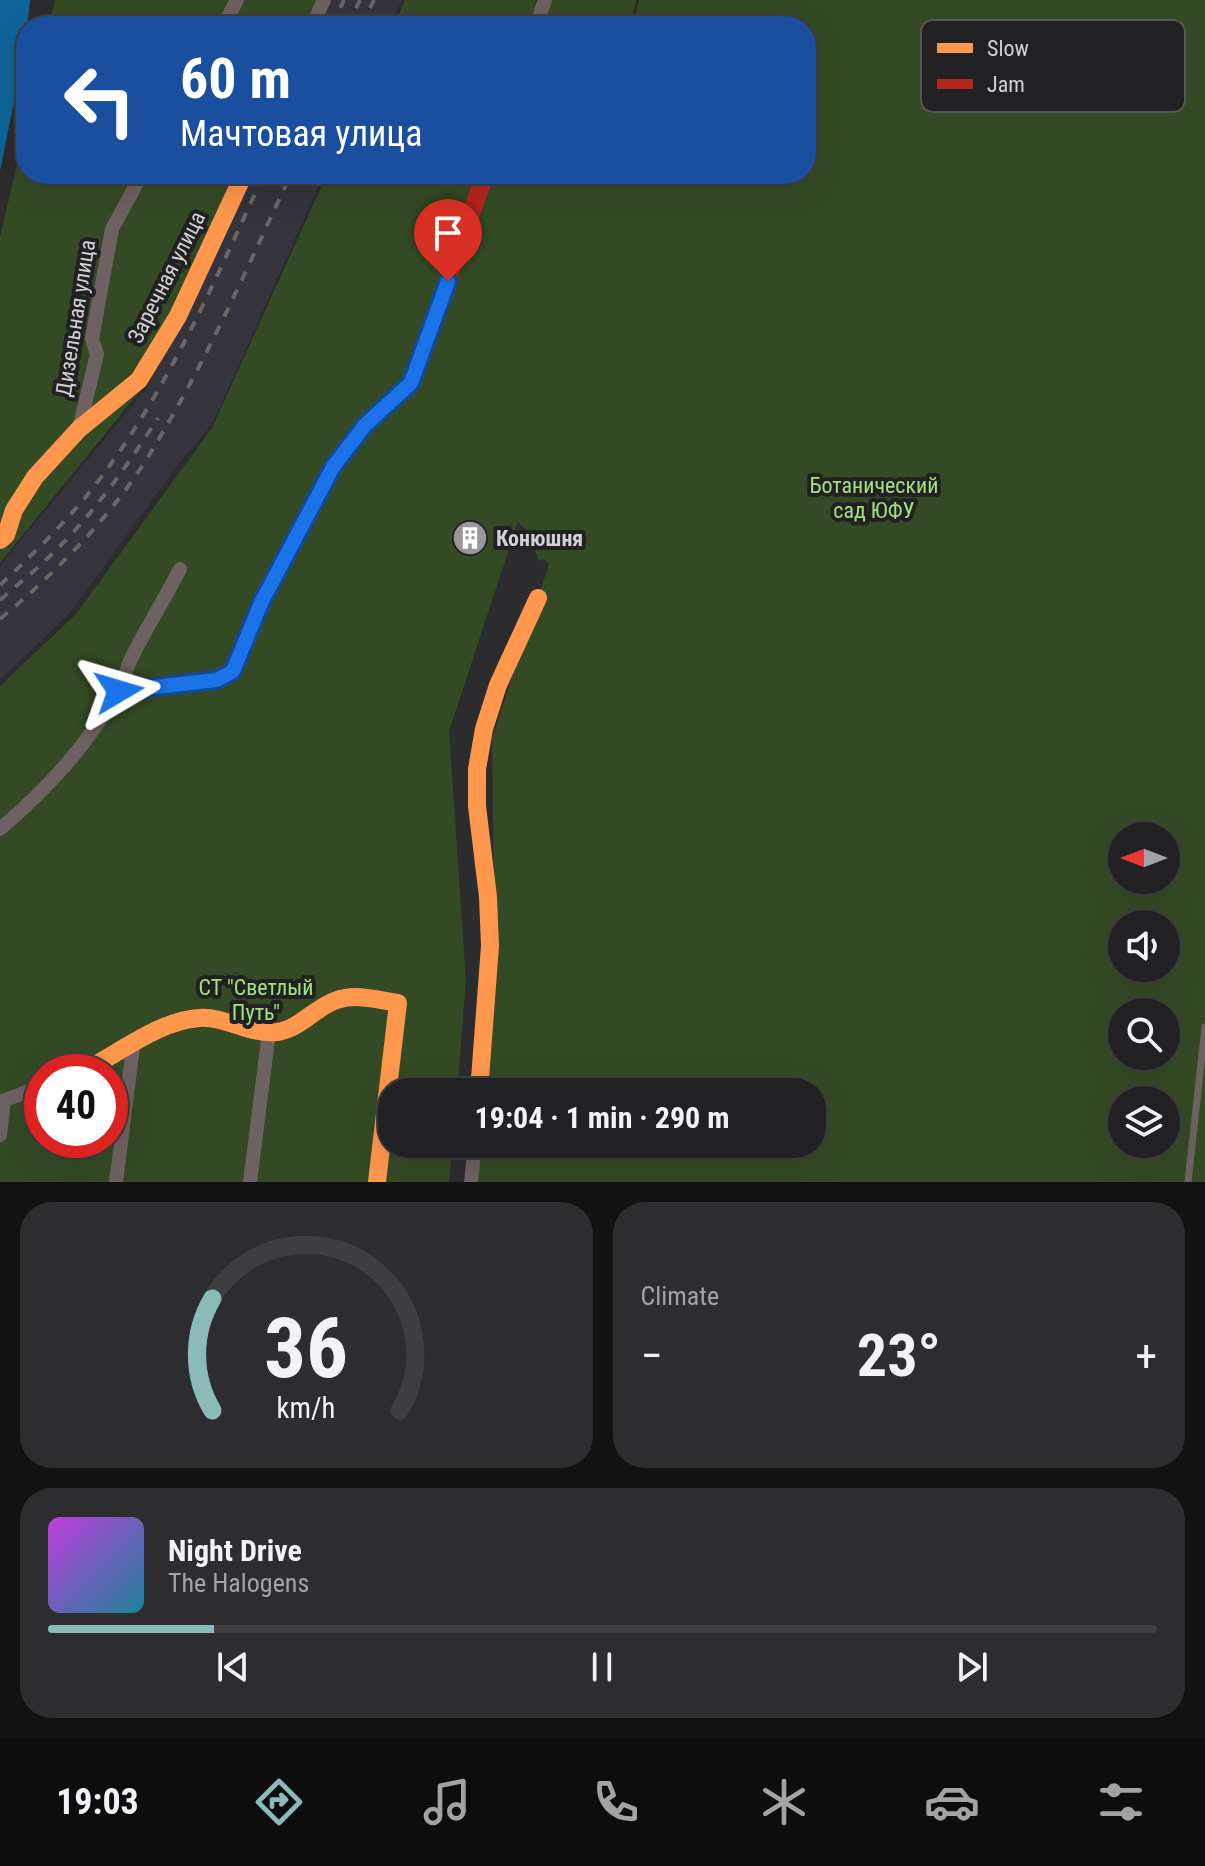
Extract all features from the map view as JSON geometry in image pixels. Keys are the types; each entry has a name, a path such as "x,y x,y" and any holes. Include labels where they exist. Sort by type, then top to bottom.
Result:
{"street":[{"name":"Дизельная улица","path":"79,429 97,354 92,339 112,229 137,184"},
{"name":"Заречная улица","path":"0,540 6,535 14,510 35,477 79,429 139,380 178,316 239,184"},
{"path":"119,691 217,680 233,671 261,603 333,467 365,425 411,383 481,184"},
{"path":"0,829 68,765 119,691 129,663 180,569"},
{"path":"480,1078 489,995 489,898 477,820 479,754 506,663 530,622 538,598"},
{"path":"120,1054 185,1020 202,1018 281,1032 345,997 398,1003 377,1182"},
{"path":"250,1182 269,1032"},
{"path":"116,1182 133,1047"},
{"path":"0,1135 2,1101 24,1093"},
{"path":"471,1182 474,1158"}],"lane":[{"path":"1188,1182 1205,1027"}],"shaded area":[{"path":"326,0 402,0 395,16 318,16"},
{"path":"236,184 320,184 212,425 176,467 70,613 0,680 0,565 146,389 196,296"}],"green space":[{"path":"55,0 320,0 312,16 51,16"},
{"path":"405,0 636,0 632,16 398,16"},
{"name":"Ботанический сад ЮФУ","path":"639,0 1205,0 1205,1182 477,1182 479,1158 826,1158 826,1078 486,1078 495,983 492,739 549,564 544,559 539,561 529,533 518,522 449,731 466,981 458,1078 378,1078 378,1158 452,1158 449,1182 0,1182 0,686 76,614 212,428 322,184 816,184 816,16 635,16"},
{"path":"16,169 16,184 231,184 144,386 0,563 0,237"}],"water":[{"path":"0,0 30,0 29,16 16,16 16,92 0,171"}],"railway":[{"path":"337,16 344,0"},
{"path":"352,16 360,0"},
{"path":"366,16 374,0"},
{"path":"0,585 79,505 141,418 186,339 259,184"},
{"path":"0,619 43,581 104,518 139,471 209,347 286,184"},
{"path":"0,600 81,524 158,418"}],"traffic: slow":[{"path":"0,540 6,535 14,510 35,477 79,429 139,380 178,316 239,184"},
{"path":"119,691 217,680 233,671 261,603 333,467 369,421"},
{"path":"480,1078 490,946 488,897 477,806 477,769 484,729 498,685 538,598"},
{"path":"114,1054 153,1032 183,1020 209,1018 257,1031 277,1032 293,1027 329,1003 344,998 398,1003 377,1182"}],"traffic: jam":[{"path":"369,421 411,383 481,184"}],"place":[{"name":"Конюшня","path":"470,538"}],"route":[{"path":"119,691 217,680 233,671 261,603 333,467 365,425 411,383 448,281"}],"park label":[{"name":"СТ \"Светлый Путь\"","path":"256,1000"}]}
